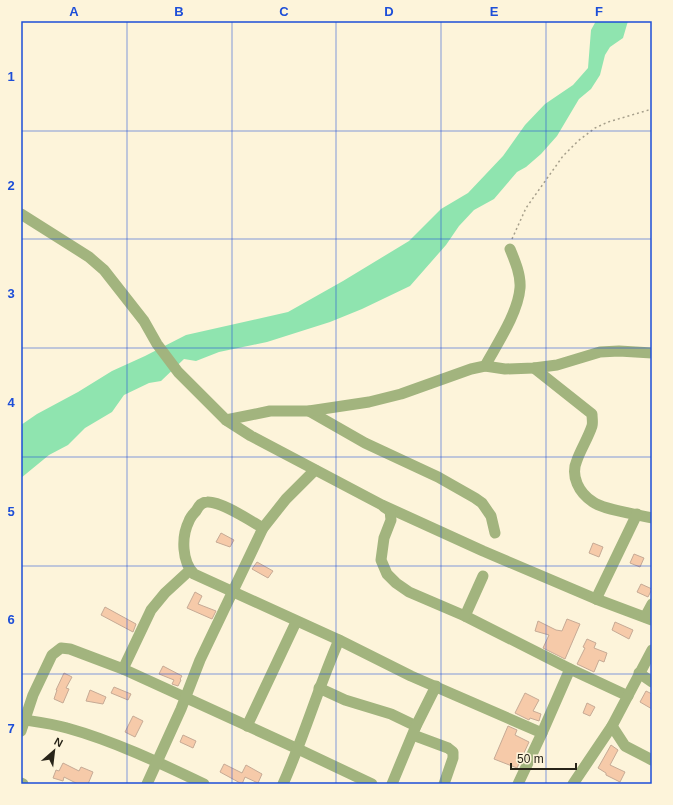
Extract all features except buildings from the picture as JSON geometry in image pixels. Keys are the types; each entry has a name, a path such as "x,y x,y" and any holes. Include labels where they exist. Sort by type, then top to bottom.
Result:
{"street":[{"path":"21,214 89,257 104,270 144,321 157,344 178,372 226,420 276,451 382,505 483,551 596,599 649,619 652,604"},
{"path":"485,366 508,322 518,297 520,287 519,275 510,249"},
{"path":"226,420 270,411 309,411 369,402 401,394 471,369 485,366 505,369 534,368 557,365 600,352 619,351 652,353"},
{"path":"534,368 592,414 592,425 576,462 574,473 576,484 583,493 593,503 652,518"},
{"path":"309,411 365,442 438,477 475,498 482,503 491,516 495,533"},
{"path":"147,784 200,660 263,528 286,499 315,470"},
{"path":"263,528 218,504 205,502 199,505 189,522 184,540 186,562 190,570 194,574 338,640 411,676 542,733"},
{"path":"382,505 390,511 391,520 384,538 381,560 387,574 396,583 409,592 464,616 628,696"},
{"path":"596,599 637,514"},
{"path":"123,670 151,610 165,593 190,570"},
{"path":"464,616 483,576"},
{"path":"246,726 296,622"},
{"path":"283,784 298,749 319,688 338,640"},
{"path":"21,732 34,695 52,655 61,648 70,649 123,670 372,784"},
{"path":"574,784 612,726 652,650"},
{"path":"518,784 570,669"},
{"path":"639,673 652,682"},
{"path":"392,784 436,686"},
{"path":"319,688 345,700 391,714 415,730 448,748 453,752 453,758 444,784"},
{"path":"25,720 65,727 84,733 157,762 204,784"},
{"path":"612,726 625,746 652,760"}],"path":[{"path":"510,249 526,208 563,156 595,128 608,122 652,109"}],"shaded area":[{"path":"596,21 628,21 623,38 610,47 605,55 600,75 591,89 579,99 557,136 541,154 526,167 517,172 494,199 474,210 410,286 362,309 330,322 267,342 219,352 196,361 184,359 161,381 149,383 124,395 112,412 85,428 68,445 49,455 21,478 21,425 37,414 78,392 112,371 186,335 288,312 409,241 441,209 468,193 503,156 525,125 545,104 573,85 588,68 591,30"}]}
